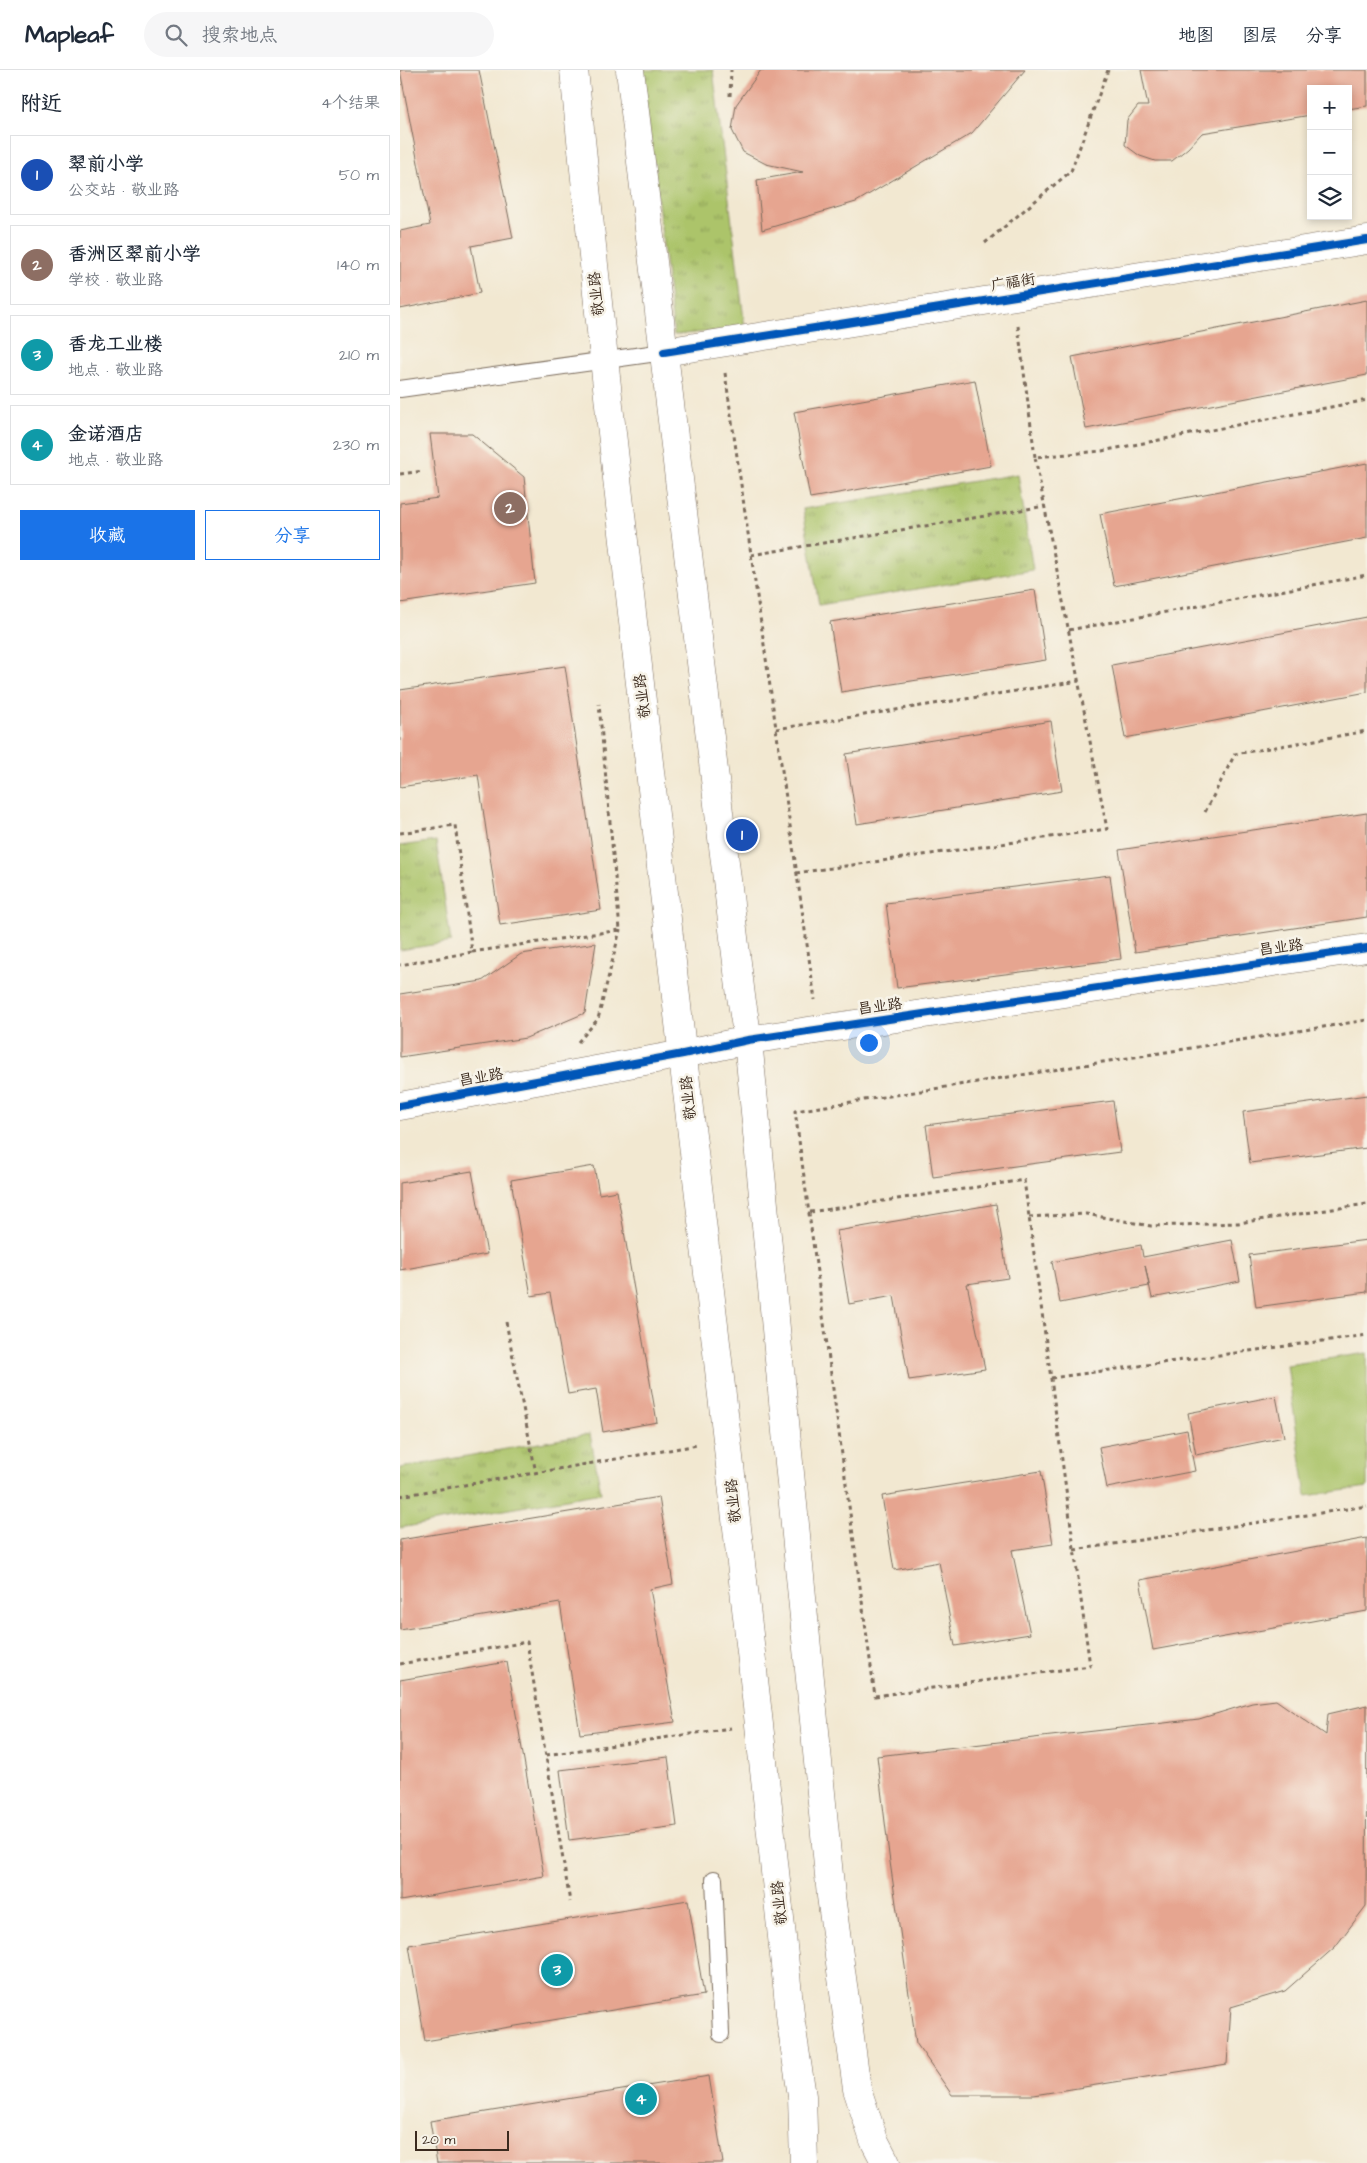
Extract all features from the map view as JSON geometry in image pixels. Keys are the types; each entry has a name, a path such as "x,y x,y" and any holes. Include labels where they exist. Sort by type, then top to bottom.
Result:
{"main road":[{"name":"敬业路","path":"574,70 603,360 727,1440 791,2023 802,2096 804,2163"},
{"path":"630,70 741,996 748,1040 831,1896 857,2089 874,2140 886,2163"},
{"name":"广福街","path":"664,352 1367,240"},
{"name":"昌业路","path":"400,1106 683,1054 748,1040 1367,948"}],"lane":[{"path":"400,389 664,352"},
{"path":"714,1879 721,2034"}],"path":[{"path":"730,96 731,70"},
{"path":"985,243 1071,171 1108,70"},
{"path":"796,873 1107,829 1035,457 1015,296"},
{"path":"720,343 819,1029"},
{"path":"1035,457 1102,450 1367,400"},
{"path":"400,474 423,471"},
{"path":"751,555 1045,506"},
{"path":"1069,630 1367,575"},
{"path":"776,729 1079,681"},
{"path":"547,1079 598,1019 620,930 599,704"},
{"path":"1205,812 1235,754 1367,731"},
{"path":"400,833 455,825 472,952"},
{"path":"400,965 472,952 620,930"},
{"path":"810,1212 1024,1180 1090,1666 875,1696 796,1111 1367,1020"},
{"path":"1029,1217 1086,1214 1151,1226 1238,1223 1367,1204"},
{"path":"506,1322 536,1473"},
{"path":"1051,1378 1367,1335"},
{"path":"400,1496 727,1440"},
{"path":"1074,1550 1367,1506"},
{"path":"400,1664 527,1642 570,1902"},
{"path":"546,1755 759,1724"}],"green space":[{"path":"642,70 713,70 745,328 674,335"},
{"path":"1018,474 1033,570 819,605 803,509"},
{"path":"436,841 451,942 400,950 400,846"},
{"path":"1367,1353 1367,1487 1306,1496 1287,1365"},
{"path":"590,1434 601,1493 400,1528 400,1468"}],"building":[{"path":"400,70 479,70 513,238 471,246 480,293 400,309 400,231 430,225"},
{"path":"761,70 1025,70 972,133 856,202 762,230 757,180 803,172 766,164 743,152 732,130 736,105"},
{"path":"1141,70 1367,70 1367,106 1352,108 1352,85 1307,85 1307,116 1202,133 1172,161 1155,161 1140,156 1125,145 1127,120 1138,106 1148,106"},
{"path":"1367,300 1367,375 1086,429 1072,357"},
{"path":"975,380 991,466 810,498 794,412"},
{"path":"430,434 472,434 524,477 535,583 400,603 400,503 438,498"},
{"path":"1367,463 1367,538 1114,586 1100,514"},
{"path":"1035,590 1046,660 841,692 830,622"},
{"path":"1367,617 1367,692 1125,738 1112,665"},
{"path":"565,666 601,910 500,925 478,775 400,787 400,690"},
{"path":"1051,721 1062,791 857,824 846,754"},
{"path":"1367,813 1367,917 1135,952 1119,850"},
{"path":"1110,875 1121,959 897,988 886,903"},
{"path":"596,943 585,1013 526,1038 400,1057 400,994 482,981 521,954"},
{"path":"1367,1095 1367,1148 1250,1163 1243,1112"},
{"path":"1113,1101 1120,1152 933,1177 926,1125"},
{"path":"594,1166 599,1194 617,1191 657,1422 603,1432 596,1389 568,1394 550,1293 531,1296 511,1180"},
{"path":"472,1171 487,1254 400,1270 400,1183"},
{"path":"996,1204 1008,1278 967,1284 985,1369 909,1380 894,1296 849,1304 837,1231"},
{"path":"1232,1240 1240,1281 1152,1298 1145,1265 1149,1286 1060,1303 1052,1262 1141,1245 1143,1257"},
{"path":"1367,1240 1367,1292 1256,1307 1249,1255"},
{"path":"1276,1396 1284,1437 1196,1455 1188,1413"},
{"path":"1187,1430 1195,1471 1107,1488 1099,1447"},
{"path":"1041,1471 1053,1544 1012,1550 1030,1634 955,1646 939,1562 894,1570 882,1496"},
{"path":"659,1497 673,1584 650,1589 675,1722 580,1734 560,1603 400,1630 400,1540"},
{"path":"1367,1538 1367,1611 1153,1650 1140,1580"},
{"path":"507,1662 544,1876 400,1901 400,1680"},
{"path":"1276,1700 1326,1735 1328,1714 1367,1705 1366,1906 1335,1947 1285,1991 1231,2007 1227,2064 1034,2095 952,2095 916,2043 877,1756 1199,1719 1252,1703"},
{"path":"668,1757 677,1826 569,1840 560,1770"},
{"path":"688,1900 704,1995 425,2041 409,1945"},
{"path":"709,2076 723,2163 437,2163 430,2121"}],"cycle path":[{"path":"664,352 1367,240"},
{"path":"400,1106 683,1054 748,1040 1367,948"}],"place":[{"name":"香洲区翠前小学","path":"510,508"},
{"name":"翠前小学","path":"742,835"},
{"name":"香龙工业楼","path":"557,1970"},
{"name":"金诺酒店","path":"641,2099"}]}
